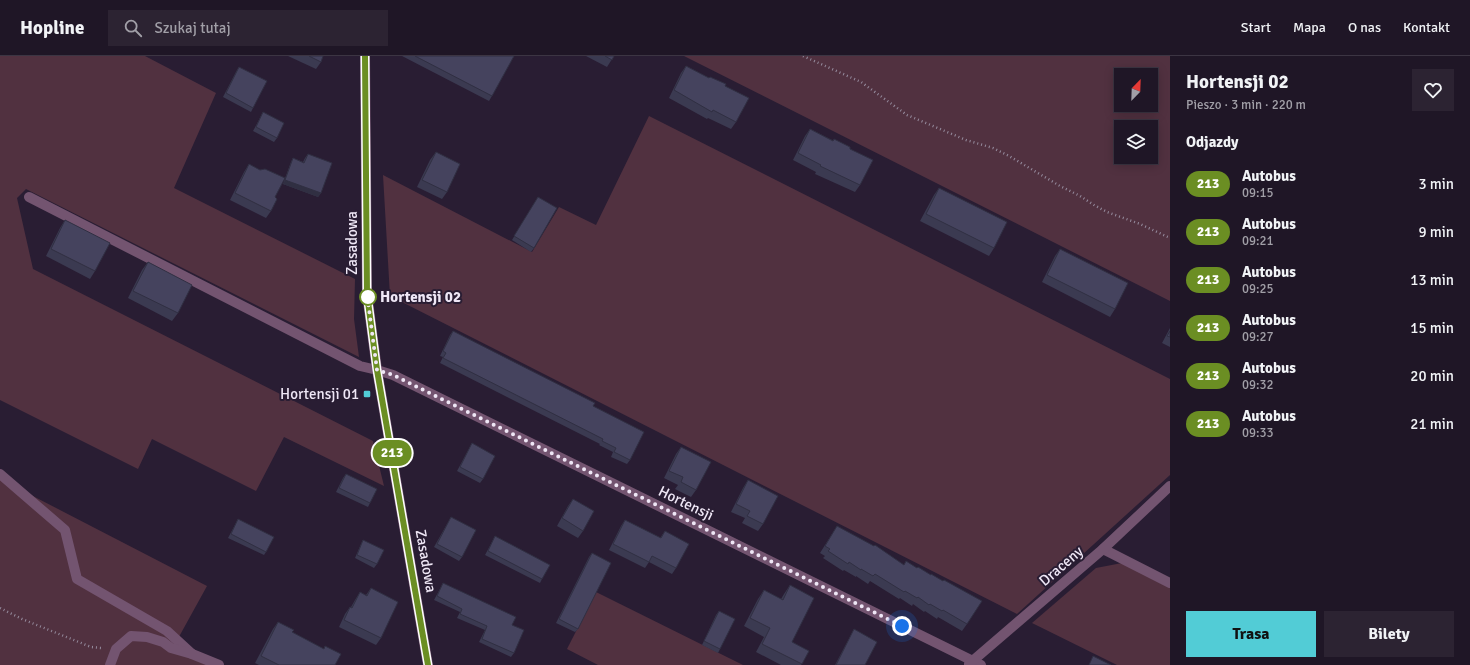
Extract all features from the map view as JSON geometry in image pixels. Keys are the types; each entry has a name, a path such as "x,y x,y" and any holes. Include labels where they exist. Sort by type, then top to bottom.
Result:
{"street":[{"name":"Zasadowa","path":"365,56 367,294 377,370 428,665"},
{"name":"Hortensji","path":"29,197 360,366 393,375 974,664"},
{"path":"0,474 65,530 77,579 167,631 192,654"},
{"name":"Draceny","path":"974,664 1103,549 1170,486"},
{"path":"1103,549 1170,583"},
{"path":"110,665 116,649 131,636 147,637 163,642 171,648 192,654 219,665"}],"path":[{"path":"803,56 861,82 907,115 966,140 993,148 1107,212 1140,224 1170,238"},
{"path":"0,608 91,647 116,649"}],"shaded area":[{"path":"0,56 145,56 216,93 174,188 355,279 354,319 359,357 26,189 17,198 33,269 373,441 384,486 284,437 256,491 152,439 138,469 0,400"},
{"path":"684,56 1170,56 1170,301"},
{"path":"649,116 1170,379 1170,475 1017,614 390,296 383,175 532,252 559,207 596,225"},
{"path":"0,479 207,586 175,644 215,665 0,665"},
{"path":"1122,563 1170,587 1170,665 1117,665 1032,623 1096,568"},
{"path":"596,592 743,665 598,665 567,649"}],"building":[{"path":"309,56 323,56 321,62"},
{"path":"415,56 514,56 492,96"},
{"path":"605,56 614,56 612,60"},
{"path":"686,66 709,78 710,77 726,84 725,86 749,98 736,122 713,110 712,112 674,90"},
{"path":"239,67 267,81 253,108 226,93"},
{"path":"263,112 284,123 277,138 256,127"},
{"path":"810,129 833,141 834,139 850,147 850,149 873,160 860,185 820,166 821,165 798,153"},
{"path":"436,152 460,164 447,192 422,180"},
{"path":"308,154 332,163 321,193 285,180 293,158 304,163"},
{"path":"249,164 260,170 265,169 285,178 275,197 277,199 271,211 235,193"},
{"path":"939,188 1007,222 994,248 926,214"},
{"path":"538,197 557,208 534,248 514,236"},
{"path":"65,220 110,243 95,271 51,249"},
{"path":"1060,249 1128,283 1115,309 1047,275"},
{"path":"148,262 192,285 178,313 133,291"},
{"path":"453,331 595,403 593,406 644,432 630,460 614,452 616,448 602,441 603,439 443,358 446,353 443,351"},
{"path":"472,443 495,456 483,479 460,467"},
{"path":"681,447 711,462 696,490 681,482 683,477 669,471"},
{"path":"346,474 377,489 370,503 339,488"},
{"path":"748,480 778,496 763,524 747,516 750,511 736,504"},
{"path":"573,499 594,511 583,531 562,518"},
{"path":"451,517 476,530 462,557 437,544"},
{"path":"238,519 274,537 266,552 231,534"},
{"path":"625,520 661,538 665,531 689,544 676,568 652,556 649,562 613,544"},
{"path":"837,526 874,546 875,545 904,565 906,561 982,601 967,624 943,610 942,611 930,604 929,605 918,597 917,598 905,591 904,592 875,574 873,576 849,562 848,564 828,551 830,549 825,546"},
{"path":"495,536 550,565 542,579 488,551"},
{"path":"363,540 384,550 377,564 357,555"},
{"path":"592,553 611,563 578,629 559,619"},
{"path":"443,583 516,617 512,625 524,630 514,653 482,639 487,626 460,614 462,609 437,596"},
{"path":"790,585 814,598 792,642 809,651 802,664 762,644 770,628 750,618 764,590 783,600"},
{"path":"371,588 398,602 381,638 344,620 350,607 352,608 360,592 367,596"},
{"path":"719,611 735,619 720,649 704,641"},
{"path":"278,622 294,630 292,632 324,649 325,646 341,654 335,665 279,665 261,656"},
{"path":"854,629 877,642 865,665 836,665"},
{"path":"1093,656 1111,665 1089,665"}],"bus line":[{"name":"213","path":"365,56 367,294 377,370 426,645 428,665"}],"place":[{"name":"Hortensji 02","path":"368,297"},
{"name":"Hortensji 01","path":"367,394"}],"route":[{"path":"368,297 367,294 377,370 393,375 902,626"}]}
